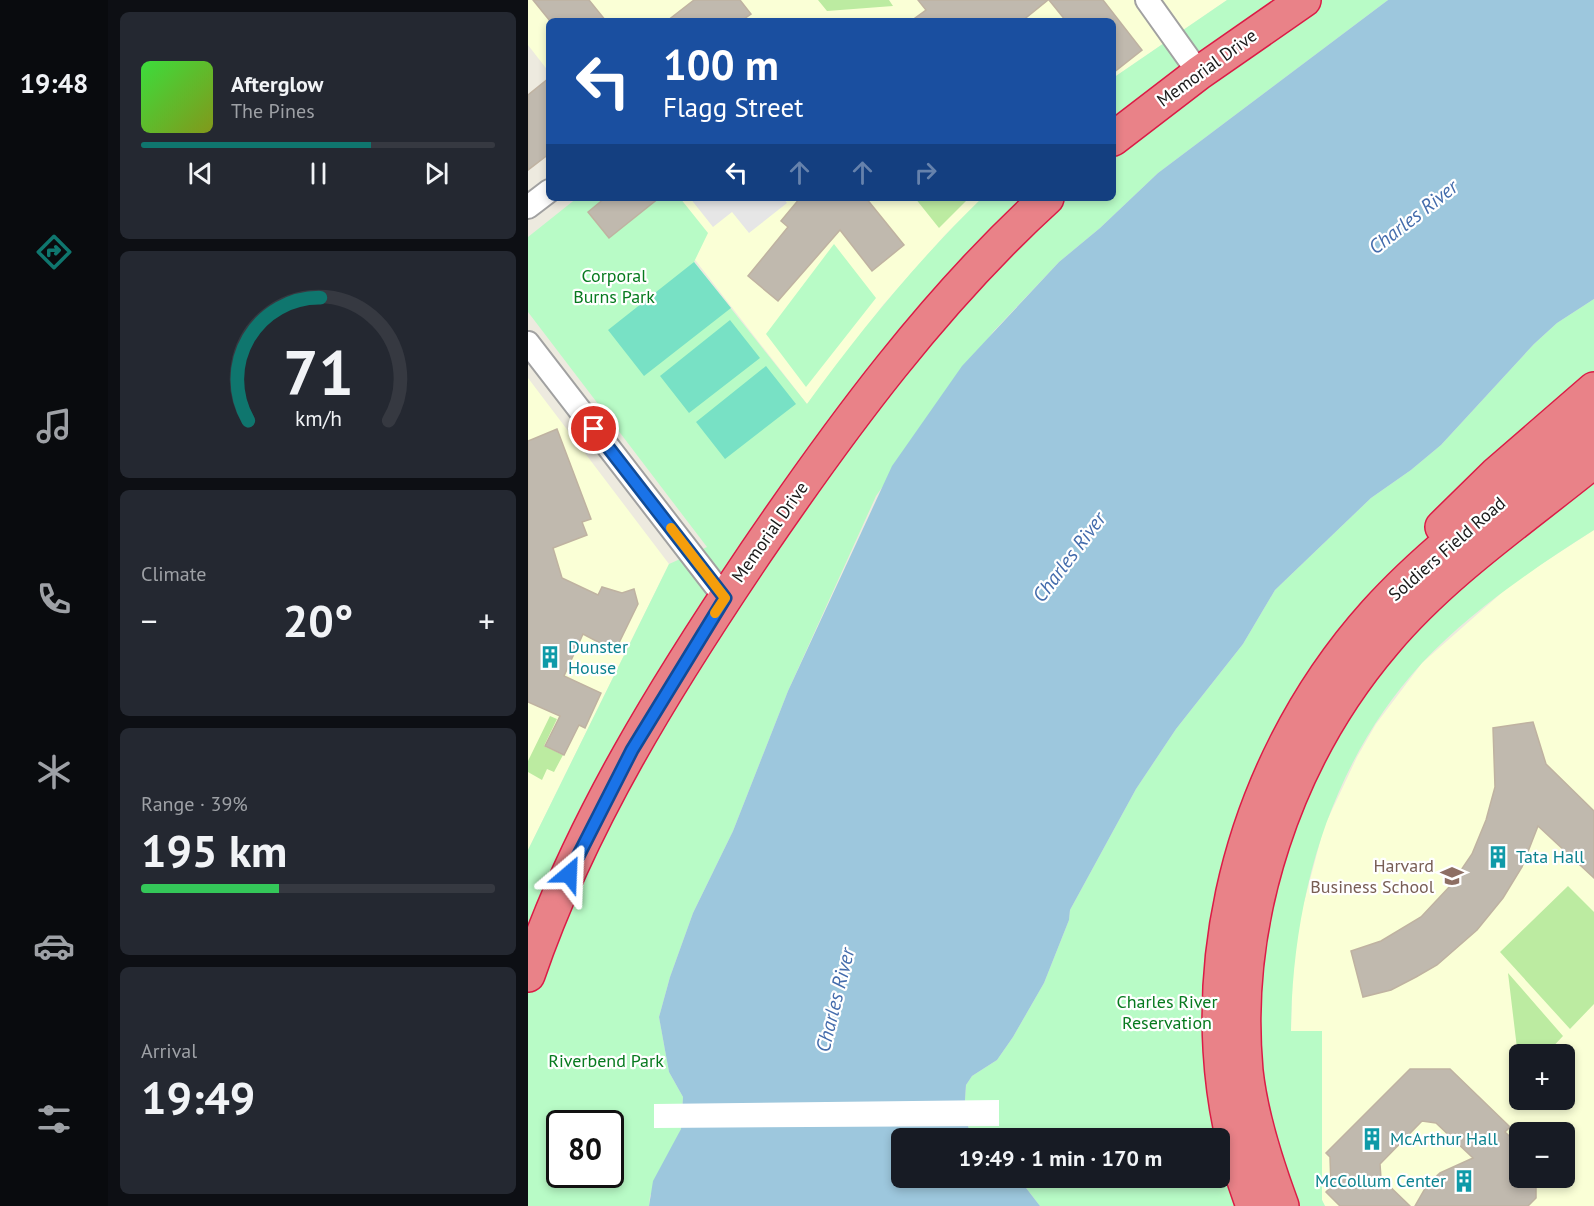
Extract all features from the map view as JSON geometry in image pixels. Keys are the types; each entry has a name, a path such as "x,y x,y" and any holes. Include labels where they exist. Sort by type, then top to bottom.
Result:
{"highway":[{"name":"Memorial Drive","path":"1116,137 1198,73 1304,0"},
{"name":"Memorial Drive","path":"528,975 553,909 600,810 661,699 725,598 805,482 903,354 978,266 1044,201"},
{"path":"1389,598 1447,521 1513,458 1594,389"},
{"name":"Soldiers Field Road","path":"1253,1206 1229,1127 1218,1046 1218,1002 1222,957 1238,872 1263,795 1298,720 1334,664 1389,598 1438,553 1594,427"},
{"name":"Soldiers Field Road","path":"1282,1206 1254,1114 1246,1072 1245,1033 1249,957 1263,880 1286,805 1319,736 1362,671 1413,612 1594,461"},
{"path":"1516,525 1594,479"}],"street":[{"path":"1150,4 1198,73"},
{"path":"528,207 546,193"},
{"path":"528,343 725,598"}],"shaded area":[{"path":"528,0 1227,0 1116,76 1116,18 546,18 546,68 528,45"},
{"path":"649,201 979,201 945,235 883,305 807,404"},
{"path":"692,201 785,201 787,203 749,233 732,212 713,227"},
{"path":"528,378 669,564 528,850"},
{"name":"Harvard Business School","path":"1594,530 1594,1206 1325,1206 1322,1200 1322,1032 1291,1032 1293,960 1298,925 1324,827 1357,757 1376,724 1422,663 1514,582"}],"green space":[{"path":"818,0 889,0 893,6 827,11"},
{"path":"1227,0 1388,0 1158,173 1100,228 1059,262 993,332 876,496 788,691 733,831 693,913 670,977 659,1017 669,1072 683,1097 681,1129 650,1196 649,1206 528,1206 528,850 669,564 707,547 528,312 528,237 573,201 682,201 708,233 694,262 807,404 890,297 979,201 1116,201 1116,76"},
{"path":"917,201 966,201 939,228"},
{"path":"834,244 876,298 806,387 766,334"},
{"path":"694,262 731,308 644,376 608,330"},
{"name":"Charles River Reservation","path":"1594,299 1594,530 1526,575 1461,625 1422,663 1390,702 1363,744 1340,788 1322,835 1309,882 1299,931 1293,981 1291,1031 1322,1031 1322,1200 1325,1206 1040,1206 1026,1188 1230,1188 1230,1128 969,1128 964,1114 966,1085 972,1076 997,1060 1013,1037 1044,983 1069,920 1070,910 1136,789 1176,729 1243,644 1275,590 1371,498 1411,470 1441,445 1534,344 1557,323"},
{"path":"730,320 760,358 689,413 660,376"},
{"path":"766,366 796,404 725,459 696,422"},
{"path":"550,716 557,719 544,746 563,755 554,772 547,769 542,780 528,772 528,761"},
{"path":"1568,886 1594,912 1594,1004 1570,1029 1500,952"},
{"path":"1508,973 1563,1036 1555,1044 1516,1044"}],"water":[{"name":"Charles River","path":"1388,0 1594,0 1594,299 1557,323 1534,344 1441,445 1411,470 1371,498 1275,590 1243,644 1176,729 1136,789 1070,910 1069,920 1044,983 1013,1037 997,1060 972,1076 966,1085 964,1114 969,1128 891,1128 891,1188 1026,1188 1040,1206 649,1206 653,1181 681,1129 683,1097 669,1072 659,1017 670,977 693,913 733,831 788,691 892,466 962,366 1059,262 1100,228 1158,173"}],"pier":[{"path":"999,1100 999,1126 654,1128 654,1104"}],"building":[{"path":"533,0 589,0 604,18 548,18"},
{"path":"694,0 740,0 751,14 745,18 671,18"},
{"path":"918,0 1048,0 1026,18 915,18 926,10"},
{"path":"1049,0 1103,0 1142,50 1116,71 1116,18 1064,18"},
{"path":"546,80 546,156 528,170 528,95"},
{"path":"601,201 655,201 609,238 588,212"},
{"path":"798,201 868,201 904,245 872,271 840,230 778,301 748,276 788,227 781,221"},
{"path":"557,429 591,519 582,522 587,535 553,548 562,578 598,595 602,587 622,593 634,589 638,604 615,651 583,634 564,676 601,693 585,728 579,725 564,755 545,746 560,716 528,702 528,441"},
{"name":"Tata Hall","path":"1533,722 1546,764 1594,811 1594,878 1538,826 1522,867 1503,898 1477,930 1437,965 1391,990 1363,997 1351,951 1381,941 1421,917 1451,885 1472,854 1486,820 1495,787 1493,728"},
{"name":"McArthur Hall","path":"1410,1069 1450,1069 1509,1126 1505,1132 1509,1136 1509,1188 1536,1188 1536,1198 1528,1206 1415,1206 1427,1185 1440,1173 1473,1158 1436,1123 1422,1121 1380,1164 1381,1178 1410,1206 1340,1206 1326,1192 1331,1187 1330,1157 1326,1153"}],"slow traffic":[{"path":"671,528 725,598 715,613"}],"place":[{"name":"Dunster House","path":"550,657"},
{"name":"Tata Hall","path":"1498,857"},
{"name":"Harvard Business School","path":"1452,876"},
{"name":"McArthur Hall","path":"1372,1139"},
{"name":"McCollum Center","path":"1464,1181"}],"route":[{"path":"569,874 632,750 683,663 725,598 594,429"}],"park label":[{"name":"Corporal Burns Park","path":"614,286"},
{"name":"Riverbend Park","path":"606,1061"}]}
